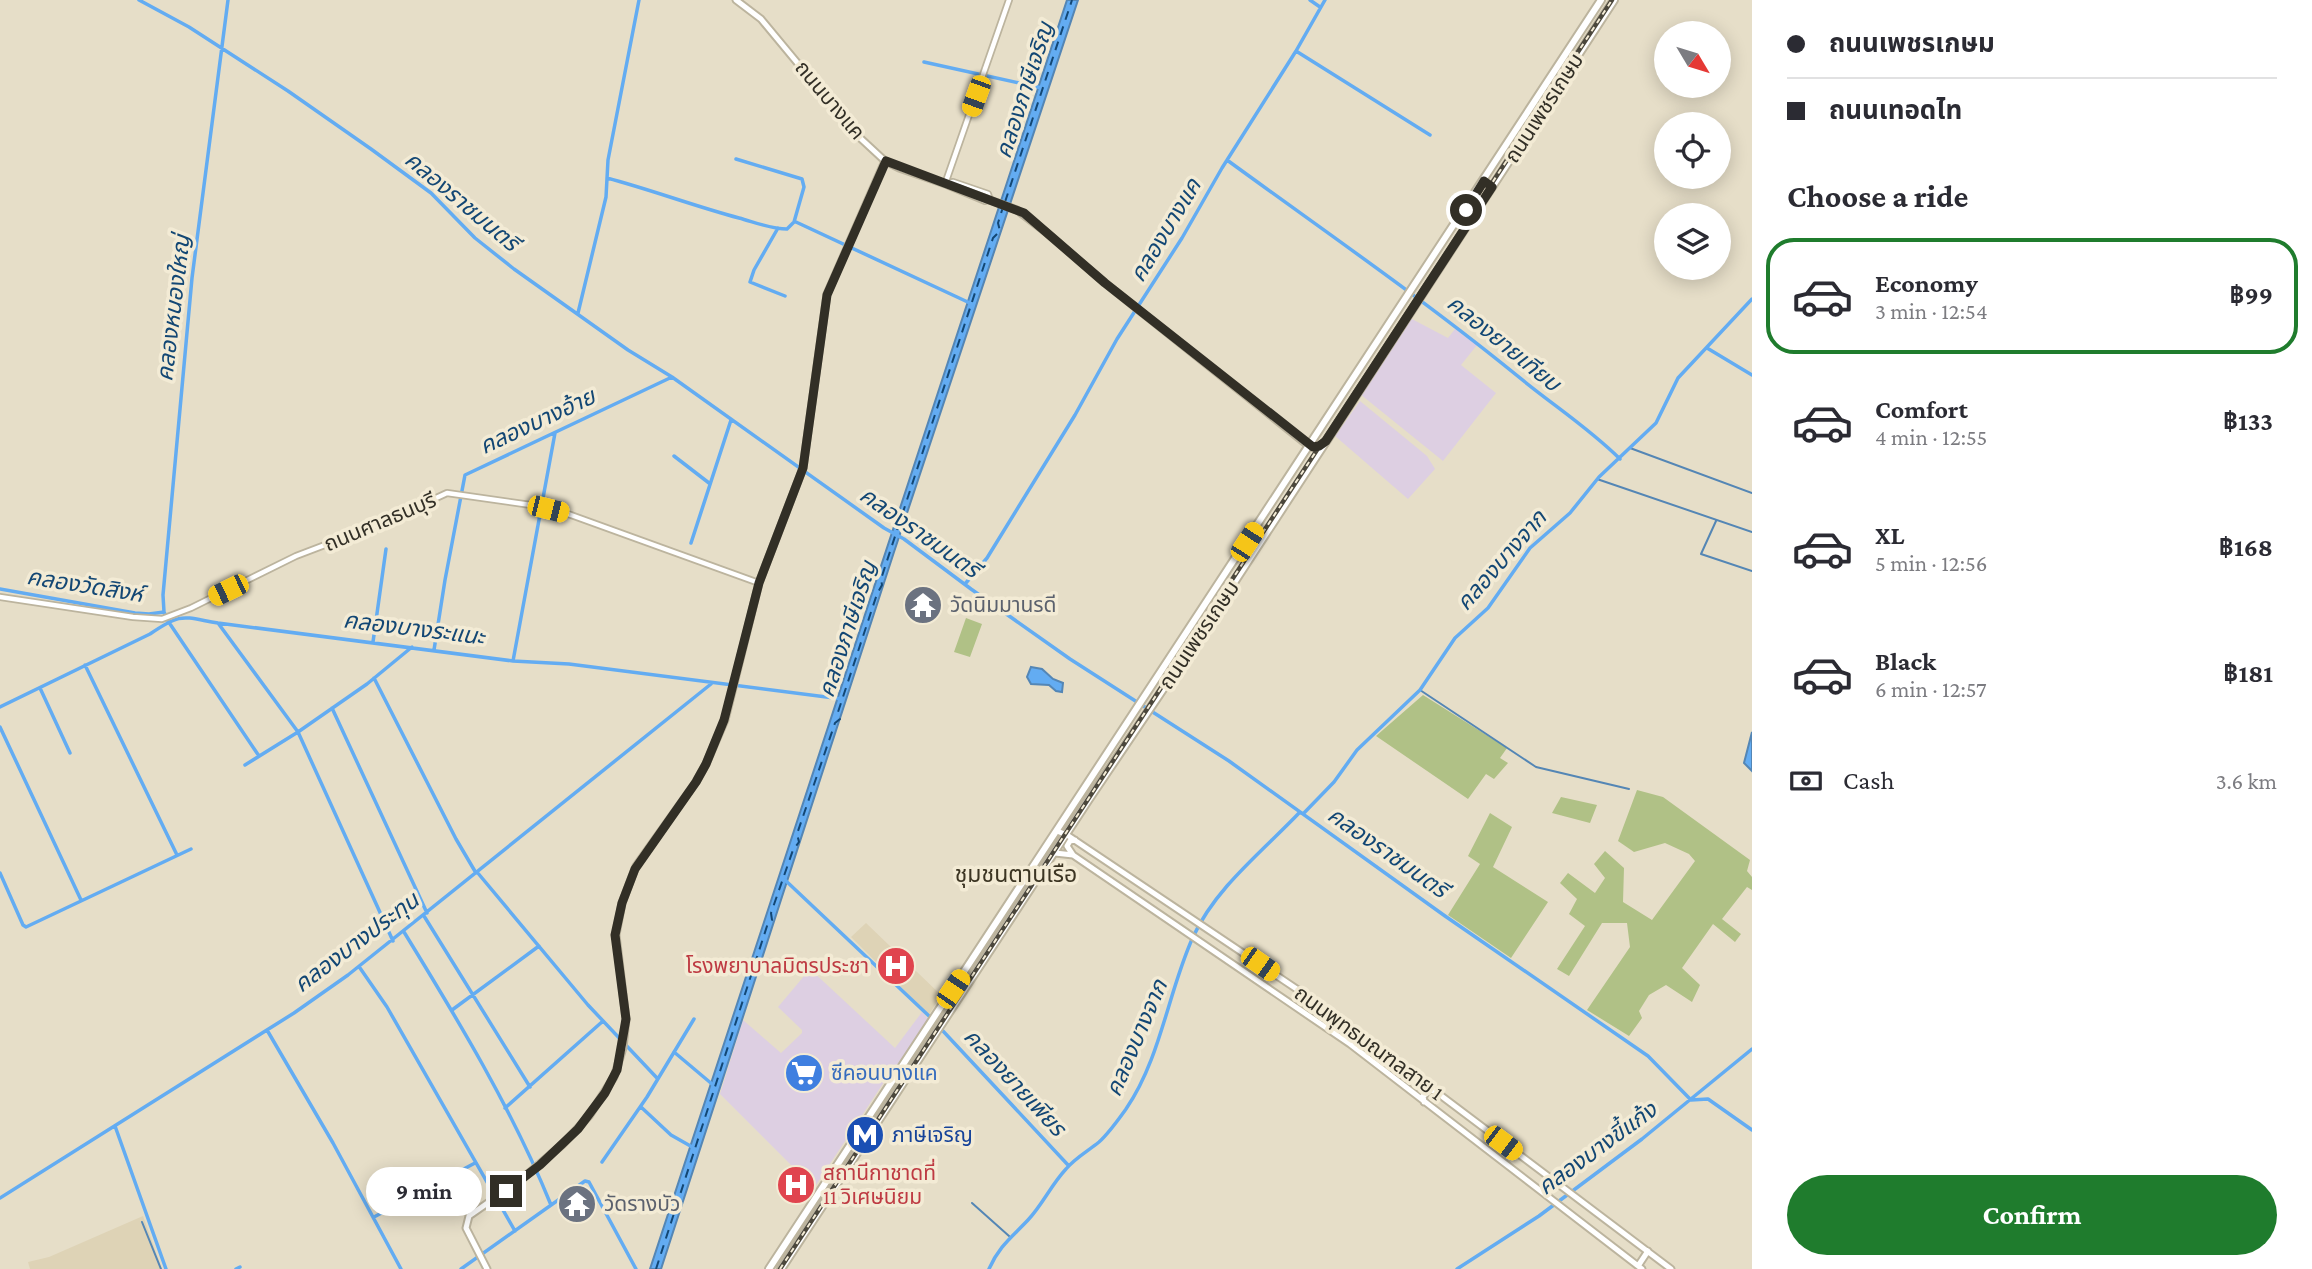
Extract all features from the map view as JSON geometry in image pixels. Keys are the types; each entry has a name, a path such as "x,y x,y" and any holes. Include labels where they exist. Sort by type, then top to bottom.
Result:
{"main road":[{"name":"ถนนบางแค","path":"736,0 761,19 863,142 886,161 1017,210 1310,446"},
{"name":"ถนนเพชรเกษม","path":"769,1269 1142,704 1601,0"},
{"name":"ถนนเพชรเกษม","path":"781,1269 1614,0"},
{"path":"487,1269 466,1224 469,1216 537,1167 578,1129 614,1077 625,1036 626,1019 615,935 625,896 636,866 706,764 724,720 759,583 803,468 827,295 848,242 886,161"},
{"path":"1492,170 1500,175"},
{"path":"1484,181 1492,187"},
{"path":"1310,446 1319,446 1326,441"},
{"name":"ถนนพุทธมณฑลสาย 1","path":"1058,831 1076,840 1322,1006 1671,1269"},
{"path":"1073,855 1067,846 1070,841 1076,840"},
{"name":"ถนนพุทธมณฑลสาย 1","path":"1055,853 1073,855 1350,1045 1640,1268"},
{"path":"987,938 998,939"},
{"path":"987,938 993,947"},
{"path":"1408,1089 1417,1089 1420,1079"},
{"path":"1427,1105 1423,1100 1425,1092 1436,1092"},
{"path":"1640,1268 1648,1251"}],"street":[{"path":"946,184 1009,0"},
{"path":"953,182 988,194 989,197 985,201 954,190 946,184 953,182"},
{"name":"ถนนศาลธนบุรี","path":"0,597 162,619 296,556 389,520 447,493 540,507 571,515 759,583"}],"shaded area":[{"path":"1410,318 1448,338 1455,329 1477,345 1461,365 1496,393 1443,461 1360,394"},
{"path":"1360,401 1427,456 1435,469 1408,499 1335,436"},
{"name":"โรงพยาบาลมิตรประชา","path":"866,923 941,995 929,1015 851,937"},
{"name":"ซีคอนบางแค","path":"810,969 895,1048 922,1012 929,1020 890,1080 886,1079 814,1188 720,1094 743,1020 781,1053 802,1033 778,1007"},
{"path":"143,1216 162,1269 30,1269 28,1262 49,1257"}],"green space":[{"path":"966,618 982,624 970,657 954,652"},
{"path":"1423,695 1507,748 1500,758 1508,763 1494,779 1486,774 1468,799 1376,736"},
{"path":"1637,790 1663,797 1750,860 1747,871 1752,877 1752,890 1747,887 1722,919 1741,934 1735,942 1713,924 1682,968 1700,985 1692,1002 1666,985 1649,995 1639,1011 1642,1018 1629,1036 1587,1010 1630,947 1627,923 1602,923 1569,976 1557,969 1585,926 1569,914 1577,899 1560,883 1568,873 1595,893 1605,878 1594,864 1605,851 1624,868 1623,902 1652,920 1695,861 1689,854 1665,843 1634,852 1618,841"},
{"path":"1561,797 1597,805 1590,823 1552,813"},
{"path":"1490,813 1512,827 1493,867 1548,902 1511,958 1448,915 1480,864 1468,856"}],"water":[{"path":"1067,0 1078,0 894,552 661,1269 650,1269"},
{"path":"1031,667 1042,669 1053,679 1063,683 1062,692 1049,685 1031,684 1027,677"},
{"path":"1752,732 1752,771 1744,763"}],"waterway":[{"name":"คลองราชมนตรี","path":"139,0 189,27 371,149 431,193 475,238 514,269 628,350 672,377 884,528 904,539 1070,659 1229,761 1445,916 1648,1056 1691,1100 1708,1099 1752,1130"},
{"name":"คลองหนองใหญ่","path":"228,0 192,278 163,595 164,612 168,621 259,756"},
{"name":"คลองบางอ้าย","path":"578,313 606,197 608,160 639,0"},
{"path":"1310,0 1320,7"},
{"name":"คลองบางแค","path":"965,584 987,558 1075,415 1117,339 1182,238 1325,0"},
{"path":"1296,51 1430,135"},
{"name":"คลองภาษีเจริญ","path":"924,62 1042,88"},
{"path":"736,159 802,179 804,187 794,222"},
{"name":"คลองยายเทียบ","path":"1227,160 1452,324 1585,428 1620,459"},
{"path":"607,178 769,227 787,229 796,222 972,304"},
{"path":"778,228 750,282 785,296"},
{"name":"คลองบางจาก","path":"1303,814 1334,782 1357,750 1420,690 1455,638 1488,608 1530,548 1570,513 1599,477 1656,423 1678,378 1752,299"},
{"path":"1707,348 1752,375"},
{"name":"คลองบางอ้าย","path":"434,650 465,475 672,377"},
{"path":"691,543 731,420"},
{"path":"513,661 555,433"},
{"path":"1630,448 1752,493"},
{"path":"674,456 709,483"},
{"path":"1597,479 1752,532"},
{"path":"1716,521 1701,554 1752,571"},
{"path":"373,642 386,549"},
{"name":"คลองวัดสิงห์","path":"0,589 135,613 164,612"},
{"name":"คลองบางระแนะ","path":"0,707 150,634 169,622 182,618 513,661 569,664 842,699"},
{"path":"218,623 298,732 393,941"},
{"path":"245,765 367,684 412,647"},
{"path":"85,665 177,855"},
{"path":"374,678 476,873"},
{"name":"คลองบางประทุน","path":"0,1198 294,1013 348,975 711,684"},
{"path":"40,688 70,753"},
{"path":"1420,690 1536,767 1629,789"},
{"path":"332,708 427,913"},
{"path":"0,727 81,900"},
{"name":"คลองบางจาก","path":"989,1269 1002,1248 1033,1214 1061,1175 1073,1161 1103,1138 1126,1109 1148,1068 1184,958 1203,919 1241,870 1300,812"},
{"path":"0,873 26,927 191,849"},
{"path":"477,872 588,1005 657,1078"},
{"name":"คลองยายเพียร","path":"785,880 929,1016 1068,1165"},
{"path":"424,916 530,1087"},
{"path":"404,932 502,1100 551,1205"},
{"path":"452,1010 539,946"},
{"path":"360,968 387,1007 515,1231"},
{"path":"602,1162 647,1097 694,1019"},
{"path":"505,1108 603,1021"},
{"path":"267,1030 333,1143 401,1269"},
{"name":"คลองบางขี้แก้ง","path":"1457,1269 1539,1216 1642,1139 1752,1049"},
{"path":"674,1052 712,1084"},
{"path":"641,1107 671,1135 694,1148"},
{"path":"115,1126 166,1269"},
{"path":"374,1217 475,1163"},
{"path":"461,1269 585,1181 589,1182 636,1269"},
{"path":"972,1203 1009,1236"},
{"path":"142,1222 161,1269"},
{"path":"236,1269 240,1267"}],"ferry route":[{"path":"1005,202 1072,0"},
{"path":"656,1269 768,923 772,920 771,913 793,850 799,842 797,834 835,723 840,719 838,712 882,585 881,579 993,238 1000,231 998,223 1003,207"}],"railway":[{"path":"780,1269 1612,0"}],"place":[{"name":"วัดนิมมานรดี","path":"923,605"},
{"name":"โรงพยาบาลมิตรประชา","path":"896,966"},
{"name":"ซีคอนบางแค","path":"804,1073"},
{"name":"ภาษีเจริญ","path":"865,1135"},
{"name":"สถานีกาชาดที่ 11 วิเศษนิยม","path":"796,1185"},
{"name":"วัดรางบัว","path":"577,1204"}],"district":[{"name":"ชุมชนตานเรือ","path":"1016,874"}],"route":[{"path":"506,1191 540,1165 578,1129 605,1093 617,1070 626,1019 615,935 622,903 635,869 696,782 724,720 759,583 803,468 827,295 886,161 1024,213 1105,283 1313,447 1326,441 1492,187 1484,181 1466,210"}]}
